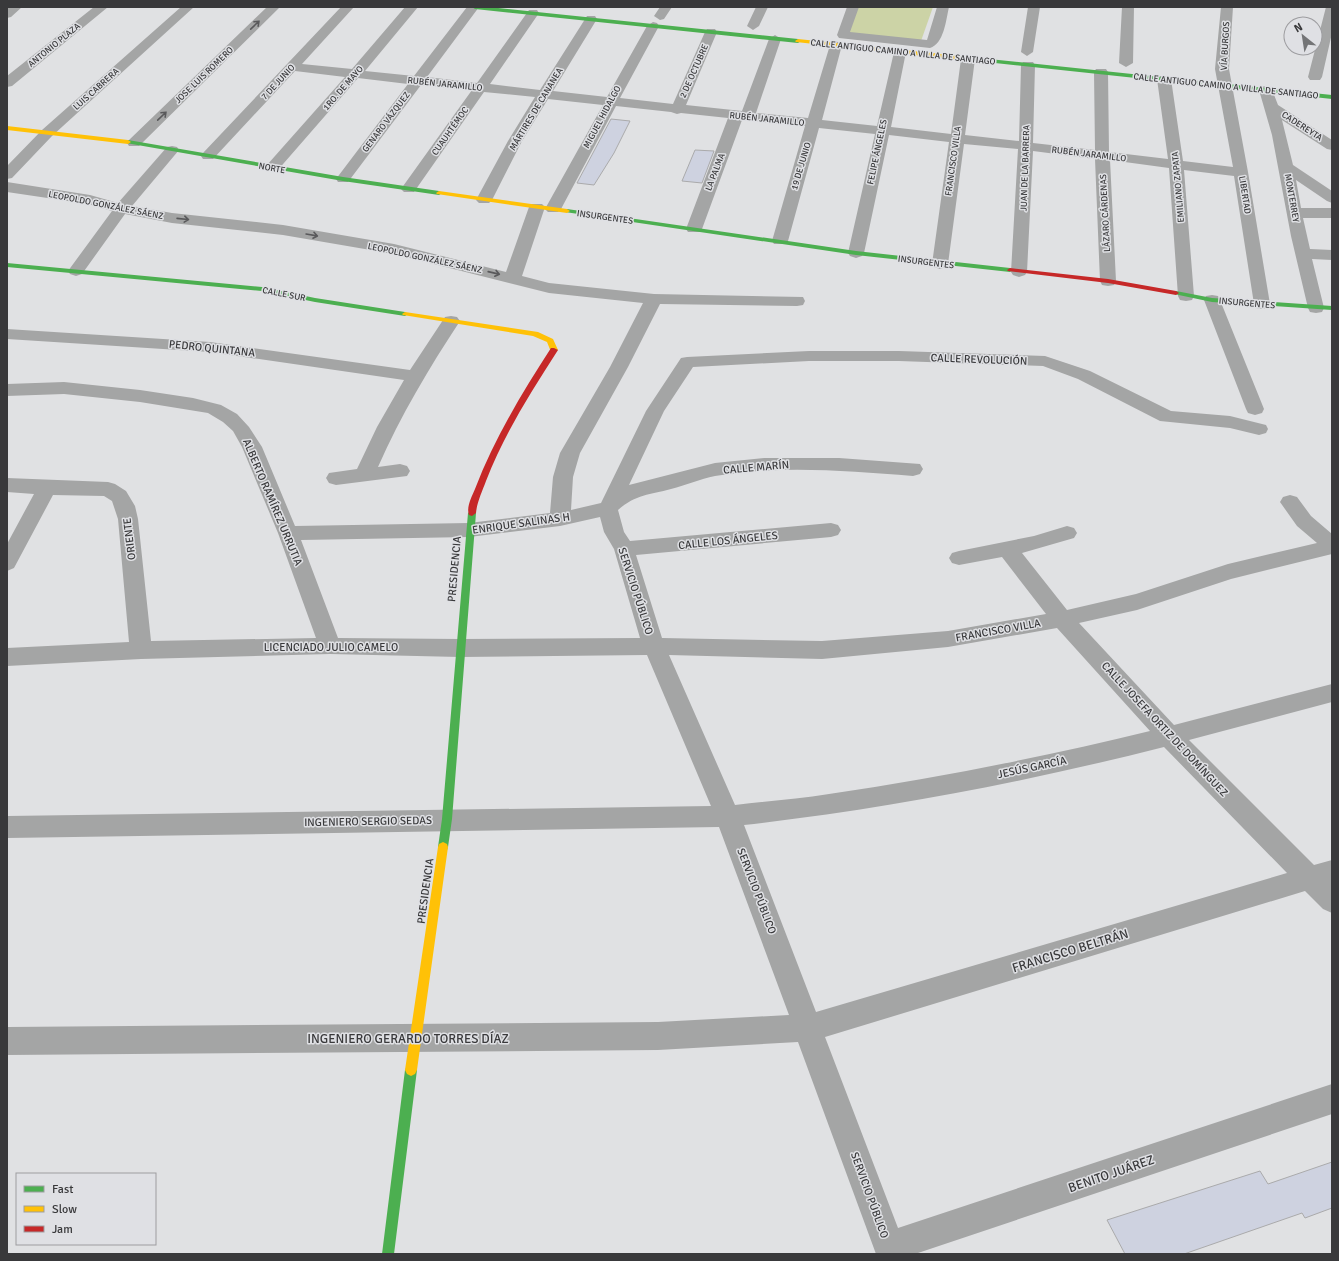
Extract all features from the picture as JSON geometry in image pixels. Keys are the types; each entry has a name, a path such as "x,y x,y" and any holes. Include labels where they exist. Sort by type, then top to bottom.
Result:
{"street":[{"path":"7,14 16,7"},
{"name":"ANTONIO PLAZA","path":"7,83 102,7"},
{"name":"LUIS CABRERA","path":"7,175 47,133 188,7"},
{"name":"JOSE LUIS ROMERO","path":"134,143 274,7"},
{"name":"7 DE JUNIO","path":"208,156 348,7"},
{"name":"1RO. DE MAYO","path":"272,168 412,7"},
{"name":"CALLE ANTIGUO CAMINO A VILLA DE SANTIAGO","path":"474,7 591,20 659,16 711,32 836,45 896,46 968,59 1027,58 1100,72 1330,98"},
{"name":"GENARO VÁZQUEZ","path":"343,179 474,7"},
{"path":"752,26 762,7"},
{"path":"852,7 844,35 896,46 933,43 943,7"},
{"name":"JUAN DE LA BARRERA","path":"1019,272 1026,146 1027,58 1034,7"},
{"path":"1126,63 1128,7"},
{"name":"VÍA BURGOS","path":"1224,85 1222,63 1227,7"},
{"path":"1315,77 1332,7"},
{"name":"CUAUHTÉMOC","path":"409,189 533,13"},
{"name":"MIGUEL HIDALGO","path":"553,210 610,102 659,16"},
{"name":"MÁRTIRES DE CANANEA","path":"484,200 515,141 591,20"},
{"name":"2 DE OCTUBRE","path":"677,110 711,32"},
{"name":"LA PALMA","path":"694,228 775,39"},
{"name":"19 DE JUNIO","path":"780,241 797,176 814,125 836,45"},
{"name":"FELIPE ÁNGELES","path":"856,253 881,132 896,46"},
{"name":"FRANCISCO VILLA","path":"940,264 968,59"},
{"name":"RUBÉN JARAMILLO","path":"292,67 814,125 1026,146 1241,172"},
{"name":"LÁZARO CÁRDENAS","path":"1100,72 1108,282"},
{"name":"EMILIANO ZAPATA","path":"1164,79 1176,164 1186,296"},
{"name":"LIBERTAD","path":"1224,85 1241,172 1262,304"},
{"name":"MONTERREY","path":"1266,90 1272,106 1287,168 1294,213 1316,308"},
{"name":"CADEREYTA","path":"1272,106 1332,146"},
{"name":"NORTE","path":"7,128 134,143 272,168 537,207"},
{"path":"76,271 122,209 172,150"},
{"path":"1287,168 1332,198"},
{"name":"LEOPOLDO GONZÁLEZ SÁENZ","path":"7,187 90,200 122,209 172,218 283,230 394,249 549,288 594,294 654,299 797,301"},
{"path":"513,278 537,207"},
{"name":"INSURGENTES","path":"537,207 694,228 856,253 940,264 1108,282 1212,300 1332,308"},
{"path":"1294,213 1332,213"},
{"path":"1304,254 1332,255"},
{"name":"CALLE SUR","path":"7,265 262,289 315,300 535,334 548,339 554,346"},
{"path":"560,519 563,477 570,453 619,367 654,299"},
{"path":"1212,300 1254,409"},
{"path":"365,474 386,427 415,376 451,321"},
{"name":"PEDRO QUINTANA","path":"7,334 210,347 415,376"},
{"name":"PRESIDENCIA","path":"388,1254 415,1038 447,819 469,530 473,505 487,468 502,441 515,412 554,350 554,346"},
{"name":"CALLE REVOLUCIÓN","path":"615,530 654,411 687,362 809,356 899,356 1045,361 1084,375 1167,417 1230,422 1259,429"},
{"name":"ALBERTO RAMÍREZ URRUTIA","path":"7,390 73,389 140,396 193,404 214,409 230,418 240,427 247,438 288,533 330,646"},
{"name":"CALLE MARÍN","path":"615,530 622,495 632,490 667,483 714,470 779,463 867,465 913,469"},
{"path":"336,478 400,471"},
{"name":"ORIENTE","path":"7,485 47,488 108,489 119,496 125,506 128,519 141,650"},
{"path":"7,563 47,488"},
{"path":"1290,502 1304,521 1332,546"},
{"name":"ENRIQUE SALINAS H","path":"288,533 469,530 560,519 615,530"},
{"name":"CALLE LOS ÁNGELES","path":"615,530 705,543 754,536 831,530"},
{"name":"SERVICIO PÚBLICO","path":"615,530 654,646 728,816 809,1028 890,1251"},
{"path":"959,558 1034,543 1067,533"},
{"name":"FRANCISCO VILLA","path":"654,646 822,650 948,639 1062,619 1136,602 1228,572 1332,546"},
{"name":"CALLE JOSEFA ORTIZ DE DOMÍNGUEZ","path":"1007,548 1062,619 1170,737 1320,874 1332,901"},
{"name":"LICENCIADO JULIO CAMELO","path":"7,657 141,650 330,646 460,648 654,646"},
{"name":"JESÚS GARCÍA","path":"728,816 827,805 959,782 1170,737 1332,693"},
{"name":"INGENIERO SERGIO SEDAS","path":"7,827 447,819 728,816"},
{"name":"FRANCISCO BELTRÁN","path":"809,1028 1320,874"},
{"name":"INGENIERO GERARDO TORRES DÍAZ","path":"7,1041 658,1036 809,1028"},
{"name":"BENITO JUÁREZ","path":"890,1251 1332,1099"}],"green space":[{"path":"855,7 933,7 921,41 844,32"}],"building":[{"path":"611,119 630,121 614,153 594,185 577,183"},
{"path":"695,150 714,151 702,183 682,181"},
{"path":"1332,1162 1332,1208 1305,1218 1302,1213 1184,1254 1125,1254 1107,1220 1260,1171 1268,1184"}],"traffic: fast":[{"path":"475,7 798,41"},
{"path":"960,58 1332,97"},
{"path":"128,142 343,179 439,193"},
{"path":"567,211 856,253 1010,270"},
{"path":"7,265 262,289 315,300 405,314"},
{"path":"1176,293 1212,300 1332,308"},
{"path":"443,847 447,819 472,513"},
{"path":"388,1254 411,1070"}],"traffic: slow":[{"path":"798,41 960,58"},
{"path":"7,128 128,142"},
{"path":"439,193 567,211"},
{"path":"405,314 535,334 550,341 554,350"},
{"path":"411,1070 443,847"}],"traffic: jam":[{"path":"1010,270 1108,281 1176,293"},
{"path":"472,513 473,505 487,468 515,412 554,350"}]}
